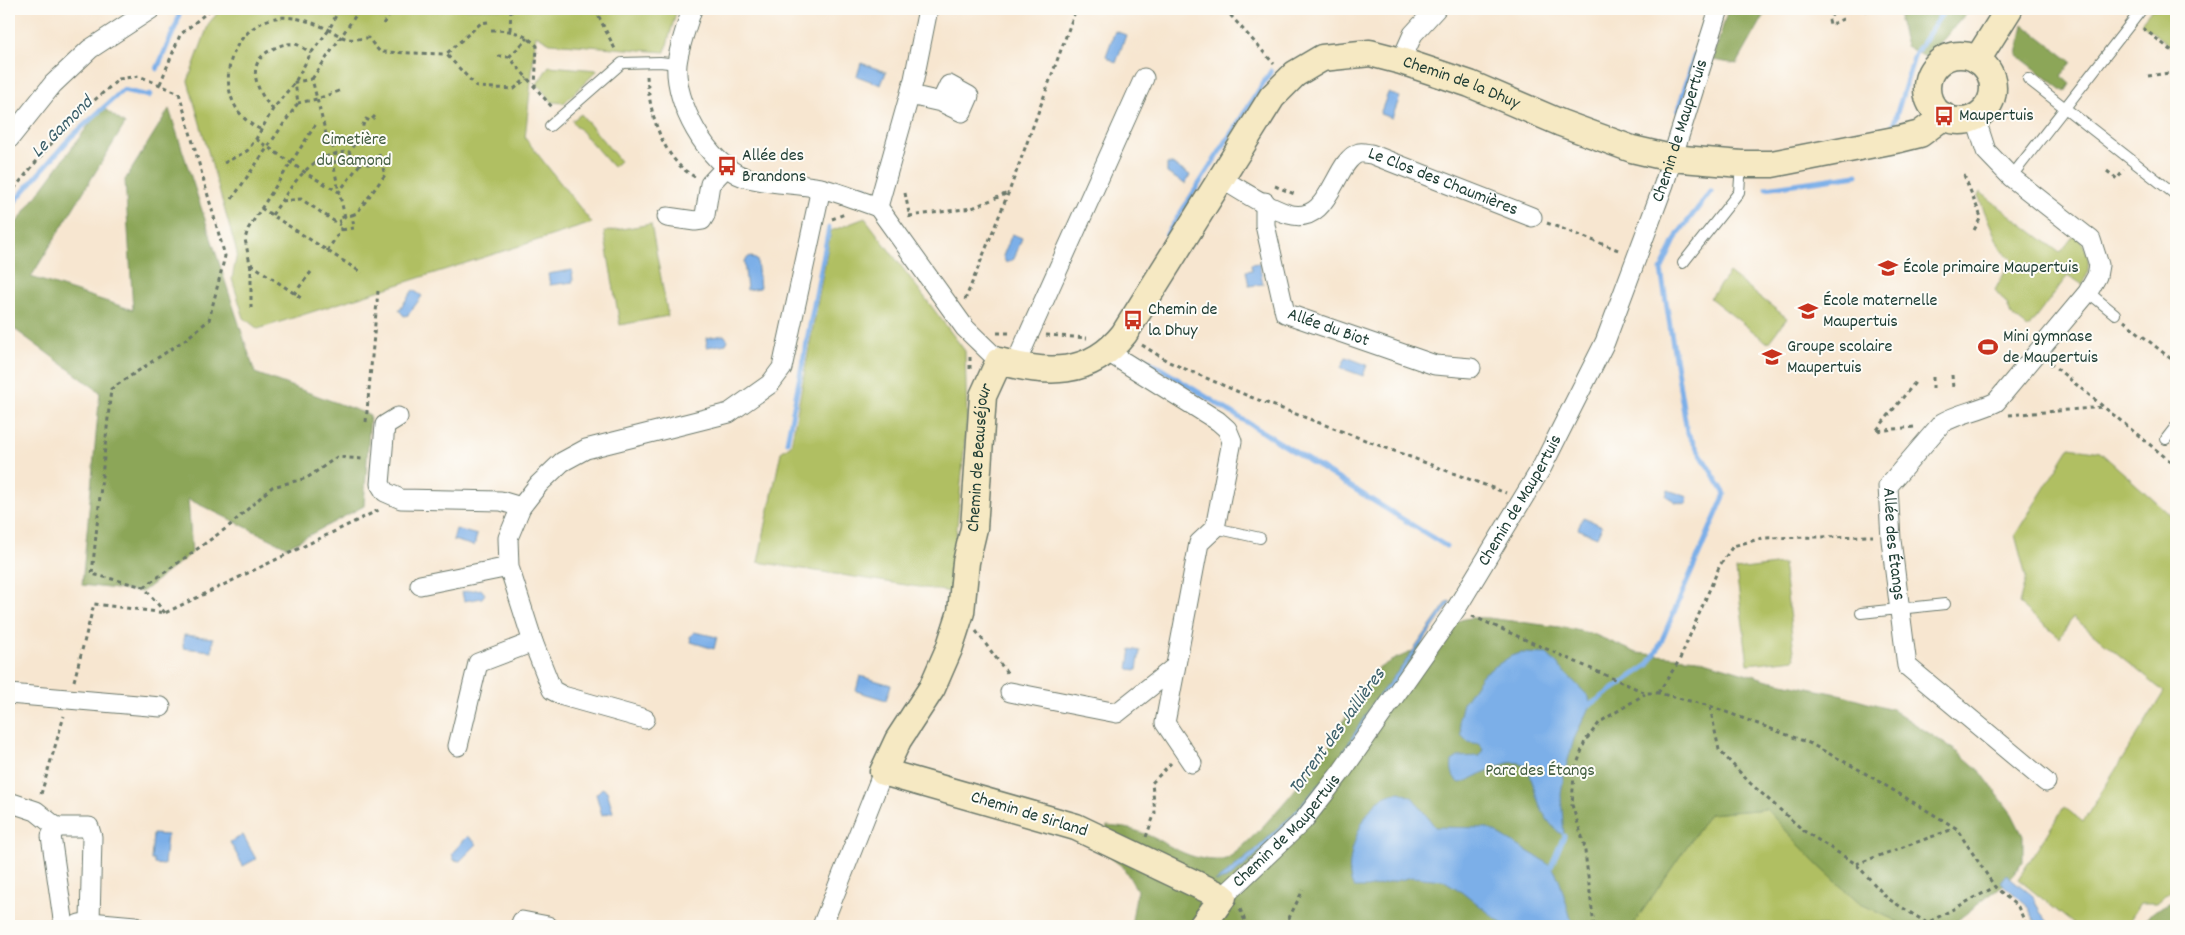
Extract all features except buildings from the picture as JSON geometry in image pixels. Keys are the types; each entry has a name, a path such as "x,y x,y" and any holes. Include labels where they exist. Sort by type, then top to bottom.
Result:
{"street":[{"path":"9,139 53,84 90,49 152,9"},
{"path":"692,9 677,64 680,93 691,124 707,147 727,166 744,176 822,188 878,207 910,95 928,9"},
{"path":"1401,60 1413,34 1436,9"},
{"name":"Chemin de Maupertuis","path":"1202,926 1216,894 1303,821 1342,771 1456,609 1524,499 1576,402 1605,342 1664,184 1719,9"},
{"path":"1977,60 2009,9"},
{"name":"Chemin de la Dhuy","path":"1007,363 1040,371 1070,369 1100,345 1124,334 1272,97 1295,74 1322,58 1370,54 1401,60 1470,84 1561,123 1632,149 1671,158 1741,164 1772,164 1900,140 1920,134 1944,116"},
{"path":"1965,55 1977,60 1986,67 1992,77 1993,89 1988,105 1975,117 1956,121 1944,116 1932,104 1928,93 1928,80 1933,69 1942,61 1953,56 1965,55"},
{"name":"Chemin de Beauséjour","path":"822,926 883,772 898,740 932,688 949,649 961,612 966,562 974,528 983,396 1007,363 1144,78"},
{"path":"910,95 941,102"},
{"name":"Allée des Étangs","path":"1975,117 1986,151 2011,177 2091,240 2099,264 2097,276 2088,292 1996,402 1980,411 1954,416 1942,423 1888,486 1890,536 1907,666 2046,782"},
{"name":"Le Clos des Chaumières","path":"1320,206 1352,158 1360,153 1371,154 1532,217"},
{"path":"667,217 696,221 702,220 705,215 710,184 727,166"},
{"path":"1220,178 1290,214 1309,213 1320,206"},
{"path":"645,719 563,696 552,690 533,642 509,566 508,538 520,507 539,484 562,462 586,450 729,413 770,384 782,368 822,188"},
{"name":"Allée du Biot","path":"1264,202 1265,225 1285,313 1435,364 1471,368"},
{"name":"Chemin de Beauséjour","path":"878,207 965,328 1007,363"},
{"path":"1100,345 1218,421 1228,429 1232,441 1216,528 1199,543 1165,723 1188,756"},
{"path":"398,417 385,425 380,484 384,492 401,499 501,501 520,507"},
{"path":"420,585 509,566"},
{"path":"458,746 478,663 533,642"},
{"path":"1010,692 1117,713 1175,668"},
{"path":"9,694 161,707"},
{"name":"Chemin de Sirland","path":"883,772 1076,827 1216,894"},
{"path":"9,802 36,811 56,827 89,827 92,837 90,922"},
{"path":"56,827 51,836 65,926 90,922 135,926"},
{"path":"520,926 522,922 548,926"}],"lane":[{"path":"2011,177 2142,9"},
{"path":"550,126 622,63 677,64"},
{"path":"2028,79 2176,195"},
{"path":"1683,263 1740,192 1741,164"},
{"path":"2088,292 2115,314"},
{"path":"2166,439 2176,426"},
{"path":"1216,528 1260,538"},
{"path":"1862,612 1945,604"}],"path":[{"path":"160,84 180,35 211,9"},
{"path":"224,163 247,151 256,139 273,109 295,82 311,53 329,30 339,9"},
{"path":"295,82 312,79 360,9"},
{"path":"383,24 393,9"},
{"path":"510,30 511,9"},
{"path":"596,9 622,63"},
{"path":"964,302 1008,193 1076,9"},
{"path":"1225,9 1275,65 1283,60"},
{"path":"1828,9 1834,12 1829,20 1830,25 1845,18"},
{"path":"1865,11 1871,9"},
{"path":"260,129 243,117 232,101 228,88 230,58 241,40 256,25 289,16 306,20 348,39 368,38 380,52 446,54 481,23 488,22"},
{"path":"2142,27 2176,54"},
{"path":"491,30 510,30 528,38 537,46 535,87"},
{"path":"498,56 509,56 528,38"},
{"path":"273,109 266,101 255,81 256,66 263,54 281,45 295,44 311,53"},
{"path":"446,54 477,87 514,89 527,78"},
{"path":"509,56 560,117"},
{"path":"646,62 649,101 661,137 675,158 692,175 698,178"},
{"path":"2148,76 2176,72"},
{"path":"9,195 49,146 90,104 119,79 139,76 180,93 225,256 209,320 186,339 111,390 92,574 144,587 165,613"},
{"path":"312,79 326,134 336,152 334,167 345,217"},
{"path":"232,199 298,102 295,82"},
{"path":"298,102 317,100 339,91"},
{"path":"348,152 363,131 366,119 370,121 375,116"},
{"path":"251,308 250,264 245,239 248,229 316,124"},
{"path":"256,139 303,171 339,192"},
{"path":"272,215 303,171 318,160 336,152 348,152 360,164 382,164"},
{"path":"327,251 341,230 339,218 352,216 358,212 384,175 379,154"},
{"path":"339,192 360,164"},
{"path":"2107,171 2117,179"},
{"path":"1964,175 1981,217 1973,232"},
{"path":"1267,182 1320,206"},
{"path":"909,216 972,208 1008,193"},
{"path":"282,201 301,199 340,225"},
{"path":"261,208 362,273"},
{"path":"341,230 354,228 352,216"},
{"path":"1532,217 1619,250"},
{"path":"250,264 301,298"},
{"path":"294,294 311,272"},
{"path":"366,430 378,291"},
{"path":"2115,314 2176,363"},
{"path":"1044,335 1100,345"},
{"path":"1140,344 1170,362 1248,396 1524,499"},
{"path":"2038,353 2176,466"},
{"path":"1952,375 1953,389"},
{"path":"1932,378 1933,391"},
{"path":"1917,380 1876,431 1920,426"},
{"path":"1980,411 1995,416 2104,407"},
{"path":"362,467 364,449"},
{"path":"144,587 228,527 272,487 307,478 336,457 363,459"},
{"path":"36,811 69,700 94,604 165,613 401,499"},
{"path":"372,504 376,511"},
{"path":"1658,693 1678,661 1720,565 1733,546 1772,538 1890,536"},
{"path":"1456,609 1646,693 1658,693 1710,706 1809,743 1858,769 1956,828 1995,887 2018,907 2028,926"},
{"path":"961,612 1008,674 1010,692"},
{"path":"1594,926 1584,843 1572,805 1574,773 1585,741 1600,722 1646,693"},
{"path":"1710,706 1720,750 1744,776 1804,831 1856,864 1887,898 1931,926"},
{"path":"1148,832 1155,813 1152,783 1188,756"},
{"path":"1856,864 1956,828"},
{"path":"1927,923 1995,887"},
{"path":"1285,926 1303,890"}],"green space":[{"name":"Cimetière du Gamond","path":"221,9 677,9 665,52 550,43 536,35 525,138 592,223 258,329 244,318 232,279 237,253 188,81 209,23"},
{"path":"1728,9 1768,9 1737,64 1713,60"},
{"path":"1901,9 1970,9 1927,58 1906,46 1899,20"},
{"path":"2152,9 2176,9 2176,51 2141,23"},
{"path":"2023,24 2072,62 2061,76 2070,84 2065,92 2017,55"},
{"path":"549,66 598,70 564,103 552,102 537,84"},
{"path":"102,107 125,124 31,277 133,310 125,180 169,109 255,373 370,415 364,506 287,547 188,499 192,553 142,592 82,585 100,392 9,325 9,233"},
{"path":"581,114 620,161 613,167 572,121"},
{"path":"1980,192 2060,253 2075,234 2084,246 2088,258 2088,272 2083,285 2068,275 2028,328 2011,315 2007,304 1995,290 2012,259 2000,248 1978,196"},
{"path":"865,218 965,351 967,419 951,592 758,562 781,452 791,445 831,231"},
{"path":"651,224 668,316 620,325 604,232"},
{"path":"1729,273 1787,318 1768,343 1710,298"},
{"path":"2070,447 2100,452 2176,520 2176,540 2171,548 2176,553 2176,886 2157,903 2141,903 2126,926 2076,926 2018,879 2064,807 2083,822 2164,692 2073,617 2060,638 2019,604 2026,577 2015,535"},
{"path":"1783,564 1795,659 1748,664 1736,570"},
{"name":"Parc des Étangs","path":"1467,618 1488,618 1567,628 1593,634 1637,653 1698,659 1768,680 1843,695 1892,709 1959,753 1980,771 2012,814 2023,836 2023,862 2008,881 1950,926 1907,926 1859,903 1815,862 1766,809 1709,814 1632,926 1131,926 1137,890 1123,867 1102,851 1107,826 1141,832 1195,857 1208,860 1222,860 1232,855 1262,827 1313,768 1332,741 1356,698 1374,673 1390,661 1420,647 1455,622"},
{"path":"1767,809 1815,862 1859,903 1907,926 1632,926 1709,814"},
{"path":"2176,900 2176,926 2140,926 2152,912"}],"water":[{"path":"1115,31 1126,35 1116,63 1106,56"},
{"path":"861,63 886,72 881,85 857,76"},
{"path":"1388,93 1400,97 1392,118 1380,114"},
{"path":"1167,164 1172,164 1190,175 1185,184 1167,173"},
{"path":"1012,234 1022,238 1014,259 1006,263 1003,256"},
{"path":"750,256 757,260 760,288 747,290 744,261"},
{"path":"1259,263 1263,284 1249,286 1246,271 1252,270 1251,264"},
{"path":"572,270 573,282 550,285 548,274"},
{"path":"413,290 422,296 408,315 404,316 399,310"},
{"path":"724,335 728,340 726,344 707,347 706,338"},
{"path":"1346,357 1367,365 1363,376 1341,368"},
{"path":"1668,490 1688,497 1686,504 1676,502 1666,496"},
{"path":"1583,517 1602,526 1597,537 1578,529"},
{"path":"456,529 477,535 474,546 453,540"},
{"path":"481,589 485,594 482,598 464,601 462,592"},
{"path":"1448,601 1451,602 1305,810 1242,868 1226,879 1215,882 1254,851 1291,816 1332,770 1374,701 1403,665"},
{"path":"694,632 717,637 714,649 691,642 690,637"},
{"path":"184,635 213,638 212,651 183,648"},
{"path":"1131,649 1140,651 1137,670 1128,669"},
{"path":"1521,653 1547,654 1589,697 1590,705 1574,739 1564,774 1561,795 1564,836 1556,830 1544,814 1528,767 1512,762 1503,764 1460,783 1452,771 1452,761 1458,757 1480,756 1483,749 1480,744 1468,742 1462,736 1459,719 1463,703 1482,675 1511,656"},
{"path":"860,676 891,685 886,700 856,691"},
{"path":"602,788 607,791 613,812 602,815 596,794"},
{"path":"1400,792 1413,798 1435,827 1488,828 1544,861 1554,870 1559,879 1573,926 1505,926 1464,893 1443,880 1412,877 1367,888 1354,888 1350,869 1351,857 1362,823 1378,801"},
{"path":"153,834 167,835 164,865 154,864 154,860 151,860"},
{"path":"243,835 256,859 243,866 230,842"},
{"path":"468,836 477,844 460,861 454,860 452,853"},
{"path":"2006,874 2033,896 2040,912 2051,926 2038,926 2026,904 2000,882"}],"waterway":[{"name":"Le Gamond","path":"157,69 177,23 180,9"},
{"path":"1893,126 1915,54 1945,9"},
{"name":"Torrent des Jaillières","path":"1678,111 1695,54"},
{"path":"1167,234 1271,71"},
{"name":"Le Gamond","path":"9,208 70,138 123,90 149,96 150,94"},
{"path":"1766,188 1857,175"},
{"path":"847,186 866,188"},
{"path":"1590,705 1648,665 1658,649 1725,494 1687,432 1661,270 1678,234 1711,191"},
{"path":"787,442 829,228"},
{"path":"1139,355 1446,546"},
{"path":"1551,867 1564,836"}],"place":[{"name":"Maupertuis","path":"1944,116"},
{"name":"Allée des Brandons","path":"727,166"},
{"name":"École primaire Maupertuis","path":"1888,268"},
{"name":"École maternelle Maupertuis","path":"1808,311"},
{"name":"Chemin de la Dhuy","path":"1133,320"},
{"name":"Mini gymnase de Maupertuis","path":"1988,347"},
{"name":"Groupe scolaire Maupertuis","path":"1772,357"}]}
